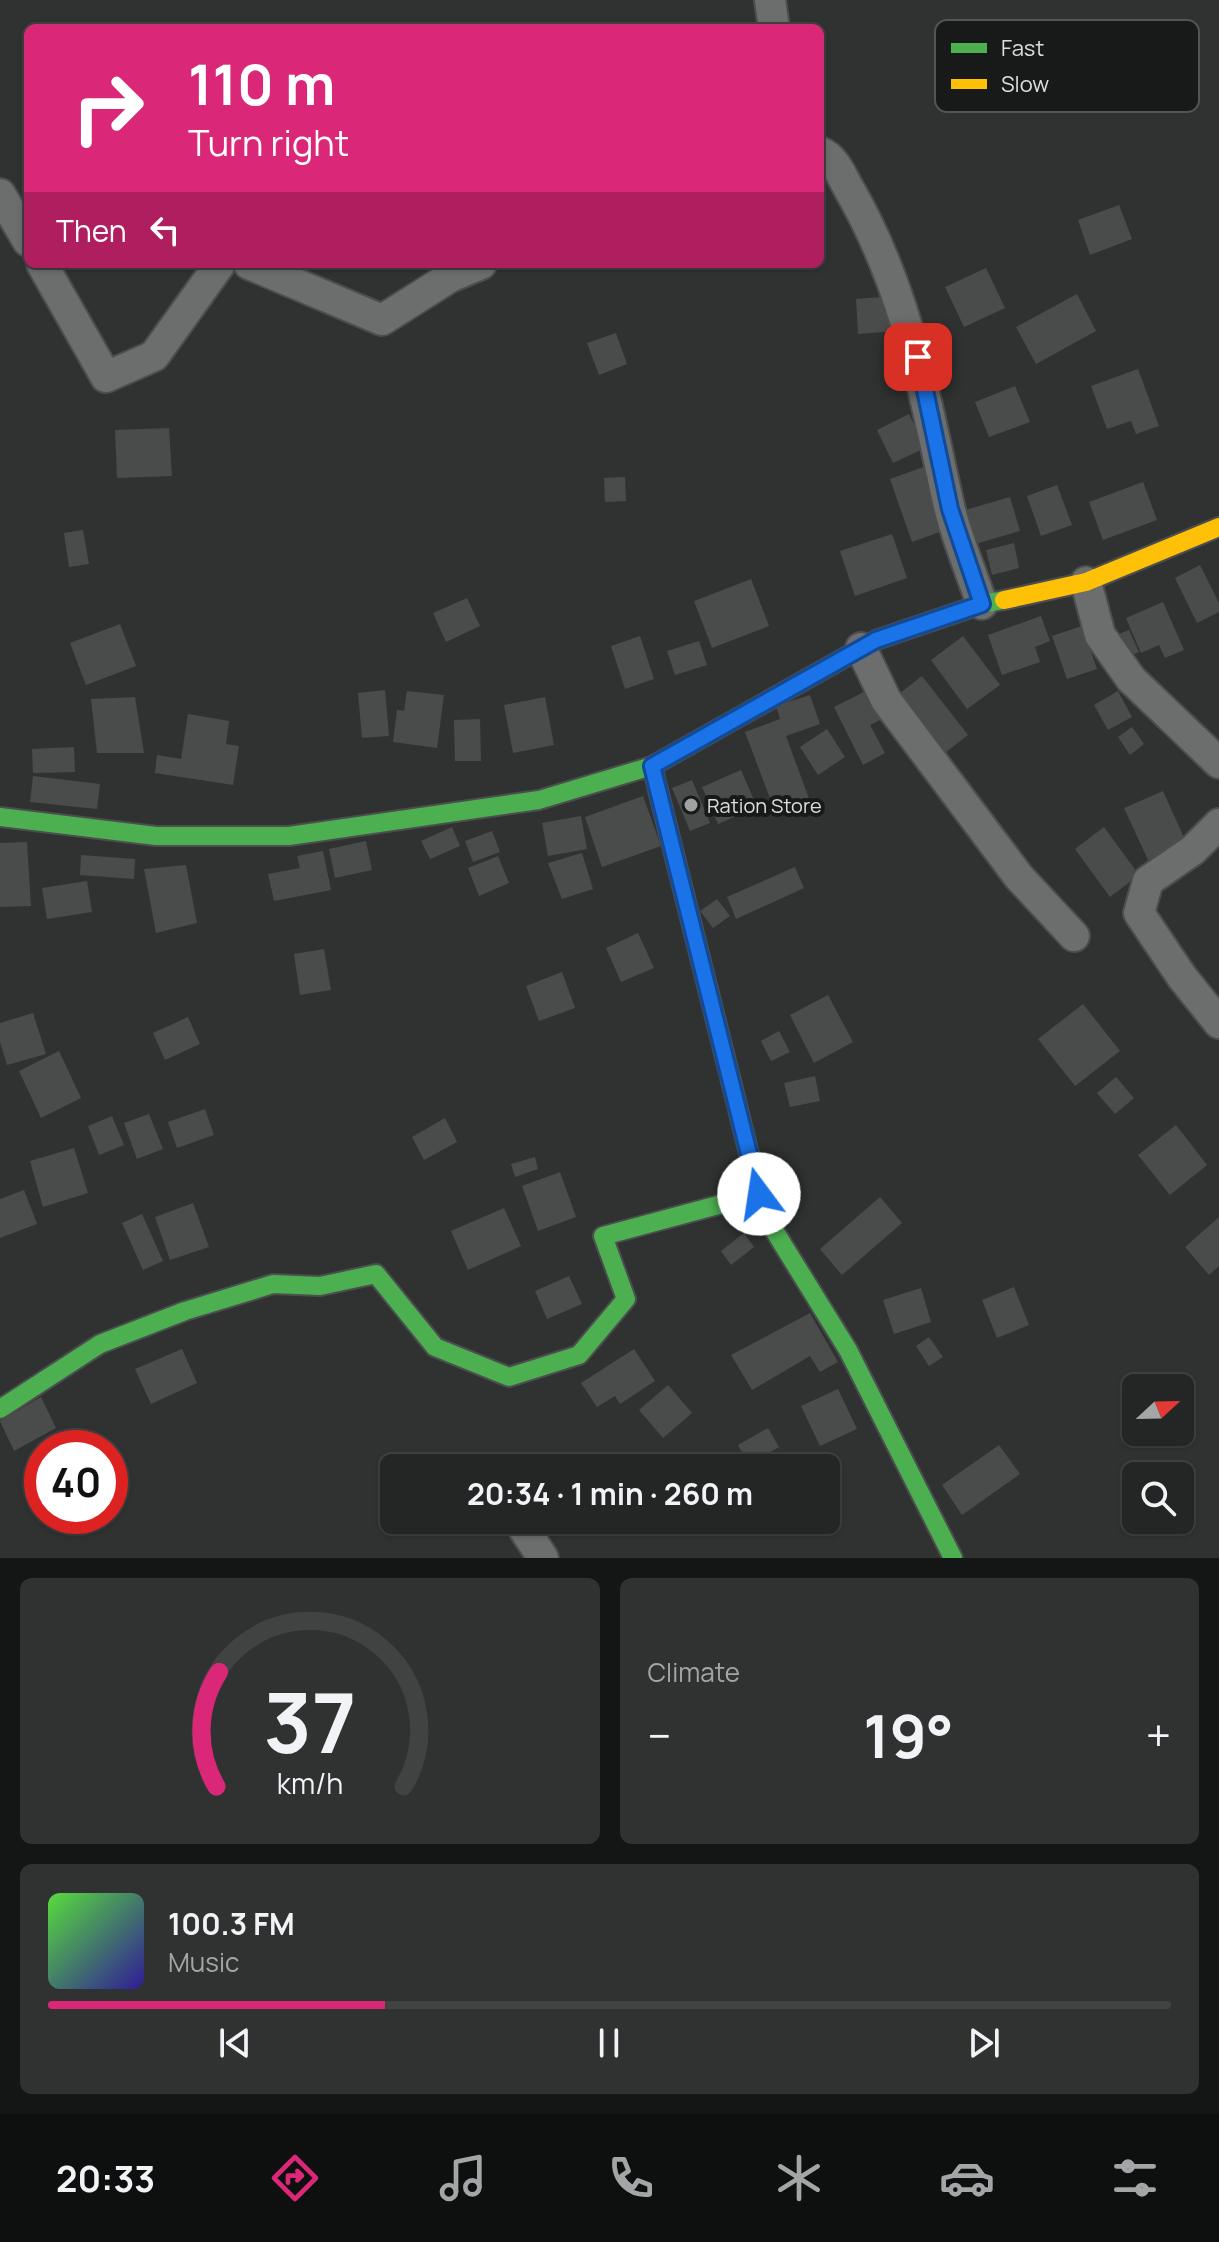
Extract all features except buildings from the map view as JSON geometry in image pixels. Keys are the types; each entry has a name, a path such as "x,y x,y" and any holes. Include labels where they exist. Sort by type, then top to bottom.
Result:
{"street":[{"path":"770,0 773,24"},
{"path":"824,154 832,159 873,230 918,357 950,509 982,604"},
{"path":"0,194 24,234"},
{"path":"44,268 106,377 154,356 217,268"},
{"path":"258,268 382,320 450,277 471,268"},
{"path":"0,817 156,836 289,836 539,800 652,766 876,640 982,604 1047,593 1086,582 1219,527"},
{"path":"1086,582 1100,635 1131,679 1219,763"},
{"path":"861,648 886,700 1019,877 1074,936"},
{"path":"652,766 759,1194 772,1227 848,1350 953,1558"},
{"path":"1219,824 1193,850 1148,881 1139,913 1182,977 1219,1023"},
{"path":"0,1409 100,1344 185,1311 273,1284 320,1286 376,1274 435,1347 509,1377 579,1355 626,1299 603,1236 759,1194"},
{"path":"527,1534 543,1558"}],"traffic: fast":[{"path":"0,817 156,836 289,836 539,800 652,766 876,640 982,604 1004,600"},
{"path":"731,1081 759,1194 772,1227 848,1350 953,1558"},
{"path":"0,1409 100,1344 185,1311 273,1284 320,1286 376,1274 435,1347 509,1377 579,1355 626,1299 603,1236 759,1194"}],"traffic: slow":[{"path":"1004,600 1086,582 1219,527"},
{"path":"652,766 731,1081"}],"place":[{"name":"Ration Store","path":"691,805"}],"route":[{"path":"759,1194 652,766 876,640 982,604 950,509 918,357"}]}
